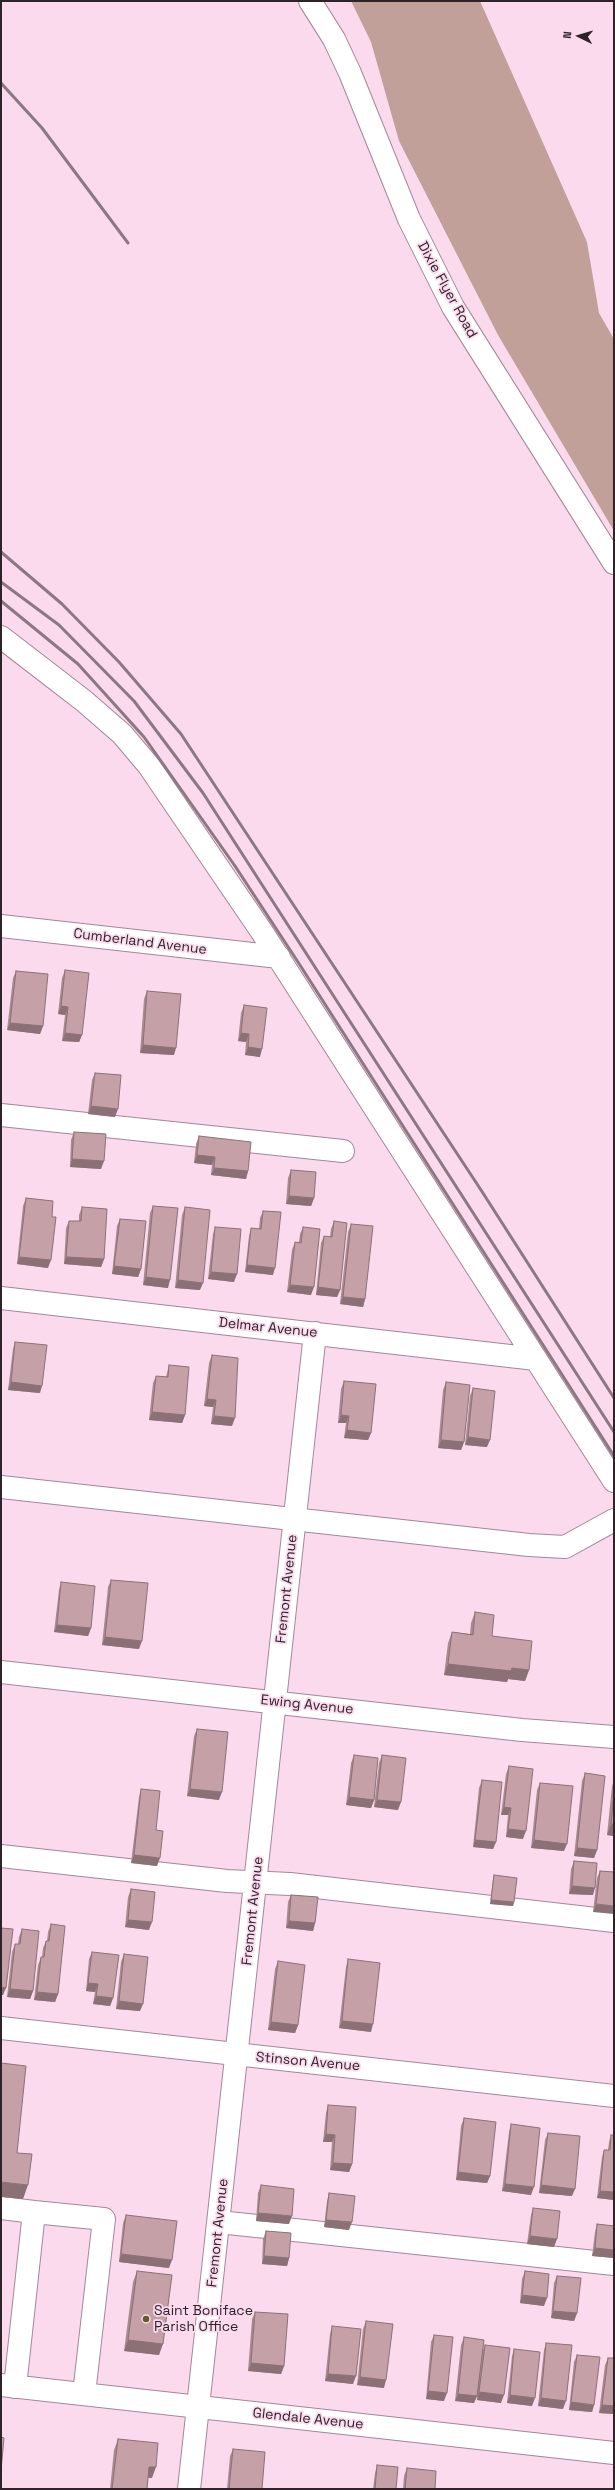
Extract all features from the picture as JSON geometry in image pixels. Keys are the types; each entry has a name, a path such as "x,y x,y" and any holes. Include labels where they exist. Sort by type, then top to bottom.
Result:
{"street":[{"name":"Dixie Flyer Road","path":"310,1 334,39 350,73 409,219 450,300 614,563"},
{"path":"1,637 84,701 122,734 149,766 279,958 614,1481"},
{"name":"Cumberland Avenue","path":"1,926 279,958"},
{"path":"1,1115 343,1151"},
{"name":"Delmar Avenue","path":"1,1298 315,1332 536,1359"},
{"name":"Fremont Avenue","path":"189,2489 315,1332"},
{"path":"1,1488 529,1545 565,1547 614,1520"},
{"name":"Ewing Avenue","path":"1,1672 515,1729 614,1737"},
{"path":"1,1856 256,1883 290,1884 614,1921"},
{"name":"Stinson Avenue","path":"1,2028 237,2055 418,2072 614,2096"},
{"path":"1,2208 104,2219 84,2394"},
{"path":"8,2386 34,2212"},
{"path":"219,2222 614,2264"},
{"name":"Glendale Avenue","path":"8,2386 614,2453"}],"shaded area":[{"path":"351,1 480,1 587,242 599,313 614,339 614,531 498,335 399,141 371,42"}],"building":[{"path":"65,970 89,973 82,1035 65,1033 68,1007 61,1006"},
{"path":"16,971 48,974 43,1026 10,1023"},
{"path":"147,991 181,994 176,1048 143,1045"},
{"path":"244,1005 267,1008 262,1049 248,1047 249,1034 241,1033"},
{"path":"95,1073 121,1075 118,1109 91,1106"},
{"path":"74,1132 106,1134 104,1161 72,1159"},
{"path":"199,1136 251,1142 248,1171 214,1168 215,1157 197,1155"},
{"path":"291,1170 316,1172 314,1198 289,1196"},
{"path":"26,1198 53,1201 52,1217 56,1217 51,1260 19,1257"},
{"path":"153,1206 178,1208 170,1280 146,1277"},
{"path":"82,1207 107,1209 104,1259 66,1257 69,1221 81,1221"},
{"path":"185,1207 210,1210 203,1283 178,1280"},
{"path":"263,1211 281,1212 275,1268 247,1265 251,1228 261,1229"},
{"path":"120,1219 146,1221 141,1269 114,1266"},
{"path":"334,1221 347,1223 340,1290 318,1287 324,1236 332,1237"},
{"path":"351,1224 373,1226 365,1299 343,1297"},
{"path":"215,1227 241,1229 237,1274 211,1272"},
{"path":"303,1227 320,1229 314,1287 290,1285 295,1242 301,1243"},
{"path":"15,1342 47,1345 42,1386 11,1382"},
{"path":"212,1355 238,1358 235,1418 214,1416 216,1400 207,1399"},
{"path":"169,1365 189,1367 185,1415 152,1412 156,1376 168,1377"},
{"path":"344,1381 376,1384 371,1433 347,1430 349,1416 341,1415"},
{"path":"446,1382 470,1385 464,1442 441,1440"},
{"path":"473,1388 495,1391 490,1440 468,1437"},
{"path":"111,1580 148,1583 142,1641 105,1637"},
{"path":"61,1582 95,1586 91,1628 57,1625"},
{"path":"475,1612 494,1615 492,1636 532,1641 529,1670 512,1668 511,1671 448,1664 452,1632 473,1635"},
{"path":"197,1729 228,1732 222,1792 190,1789"},
{"path":"354,1755 378,1758 374,1800 349,1797"},
{"path":"382,1755 406,1758 401,1802 377,1800"},
{"path":"509,1766 533,1769 526,1831 508,1829 511,1808 504,1807"},
{"path":"585,1773 605,1776 597,1850 577,1848"},
{"path":"482,1780 502,1782 496,1842 475,1840"},
{"path":"540,1783 573,1786 567,1844 534,1840"},
{"path":"141,1789 160,1791 156,1830 163,1831 160,1858 134,1855"},
{"path":"614,1794 614,1824 611,1824"},
{"path":"574,1861 597,1863 595,1888 572,1886"},
{"path":"600,1871 614,1872 614,1906 596,1904"},
{"path":"494,1875 517,1878 514,1902 491,1900"},
{"path":"131,1889 155,1892 152,1922 128,1920"},
{"path":"291,1895 318,1897 315,1923 289,1921"},
{"path":"51,1924 65,1926 58,1994 37,1992 41,1957 44,1957 46,1941 49,1941"},
{"path":"1,1928 13,1929 6,1988 1,1987"},
{"path":"22,1929 39,1931 33,1991 10,1989 15,1944 20,1944"},
{"path":"92,1952 119,1955 113,1998 96,1996 98,1984 88,1983"},
{"path":"124,1954 148,1957 143,2004 119,2001"},
{"path":"348,1959 380,1963 373,2024 342,2021"},
{"path":"278,1961 305,1965 298,2025 271,2022"},
{"path":"1,2063 26,2066 17,2153 32,2154 28,2185 1,2182"},
{"path":"328,2105 356,2107 352,2164 333,2163 335,2135 326,2134"},
{"path":"464,2118 496,2122 490,2176 458,2172"},
{"path":"511,2124 540,2128 534,2187 505,2184"},
{"path":"548,2133 580,2136 575,2189 541,2185"},
{"path":"611,2135 614,2135 614,2192 600,2191 604,2150 610,2150"},
{"path":"261,2185 294,2189 292,2216 258,2213"},
{"path":"329,2193 355,2196 352,2222 326,2220"},
{"path":"533,2208 560,2211 557,2239 530,2236"},
{"path":"126,2215 177,2221 172,2260 121,2254"},
{"path":"597,2224 614,2226 614,2250 595,2248"},
{"path":"266,2231 291,2233 289,2258 264,2256"},
{"name":"Saint Boniface Parish Office","path":"137,2271 172,2275 163,2344 128,2340"},
{"path":"525,2271 549,2274 547,2298 522,2295"},
{"path":"557,2276 581,2278 577,2313 553,2311"},
{"path":"255,2312 288,2314 284,2366 251,2363"},
{"path":"366,2321 393,2324 386,2380 360,2377"},
{"path":"332,2326 361,2329 356,2376 328,2374"},
{"path":"434,2335 453,2337 447,2393 428,2391"},
{"path":"464,2337 484,2340 477,2396 458,2394"},
{"path":"546,2343 572,2345 566,2401 541,2398"},
{"path":"485,2345 510,2348 504,2395 479,2392"},
{"path":"514,2349 540,2352 535,2398 510,2395"},
{"path":"577,2355 600,2357 594,2405 571,2402"},
{"path":"608,2358 614,2358 614,2406 602,2405"},
{"path":"1,2437 4,2438 1,2471"},
{"path":"118,2439 158,2443 156,2467 149,2467 147,2489 112,2489"},
{"path":"233,2449 265,2452 262,2489 229,2489"},
{"path":"377,2465 398,2467 396,2489 375,2489"},
{"path":"407,2468 436,2471 435,2489 405,2489"}],"railway":[{"path":"1,83 42,128 128,243"},
{"path":"1,552 62,604 119,662 181,734 481,1190 614,1398"},
{"path":"1,582 59,625 134,701 203,793 614,1432"},
{"path":"1,601 78,664 144,737 235,866 298,962 614,1456"}],"place":[{"name":"Saint Boniface Parish Office","path":"146,2319"}]}
